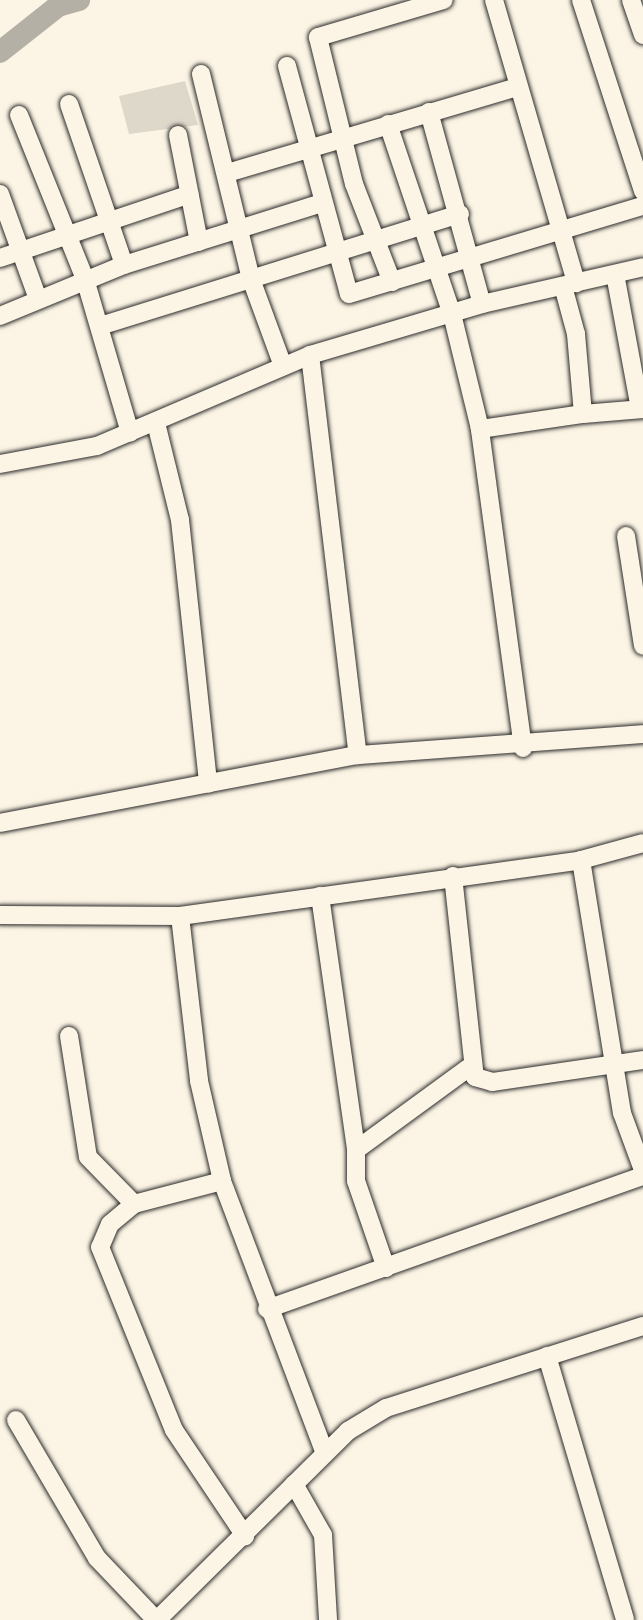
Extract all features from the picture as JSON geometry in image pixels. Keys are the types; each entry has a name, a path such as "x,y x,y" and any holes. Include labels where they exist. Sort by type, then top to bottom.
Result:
{"street":[{"path":"392,282 373,236 318,37 444,0"},
{"path":"494,0 560,230 570,284 583,414"},
{"path":"581,0 643,191"},
{"path":"634,1 643,35"},
{"path":"287,66 349,294 643,206"},
{"path":"201,74 243,228 251,279 283,366"},
{"path":"227,173 518,87"},
{"path":"69,104 124,265"},
{"path":"429,112 473,258 482,304"},
{"path":"19,115 85,279 130,433"},
{"path":"388,124 416,225 452,314 480,429 523,748"},
{"path":"178,135 199,242"},
{"path":"0,194 38,299"},
{"path":"0,258 190,194"},
{"path":"0,316 124,265 322,203"},
{"path":"100,326 336,251 373,236 460,214"},
{"path":"0,464 130,433 310,355 482,304 643,267"},
{"path":"480,429 642,409 636,354 615,274"},
{"path":"310,355 358,755"},
{"path":"156,423 180,520 208,784"},
{"path":"626,536 643,646"},
{"path":"0,823 358,755 523,748 643,734"},
{"path":"0,915 180,916 581,860 643,843"},
{"path":"581,860 614,1062 643,1170"},
{"path":"453,876 468,1068"},
{"path":"320,896 356,1150 356,1181 386,1268"},
{"path":"180,916 199,1081 222,1181 267,1309 324,1451"},
{"path":"69,1036 88,1157 134,1204"},
{"path":"468,1068 492,1082 643,1060"},
{"path":"356,1150 468,1068"},
{"path":"267,1309 643,1176"},
{"path":"222,1181 134,1204 110,1224 100,1247 103,1262 174,1430 245,1536"},
{"path":"16,1420 97,1558 157,1620 245,1536 324,1451 386,1408 643,1326"},
{"path":"547,1356 625,1620"},
{"path":"294,1484 323,1535 328,1620"}],"shaded area":[{"path":"185,81 198,125 129,134 119,96"}],"waterway":[{"path":"0,52 58,6 79,0"}]}
